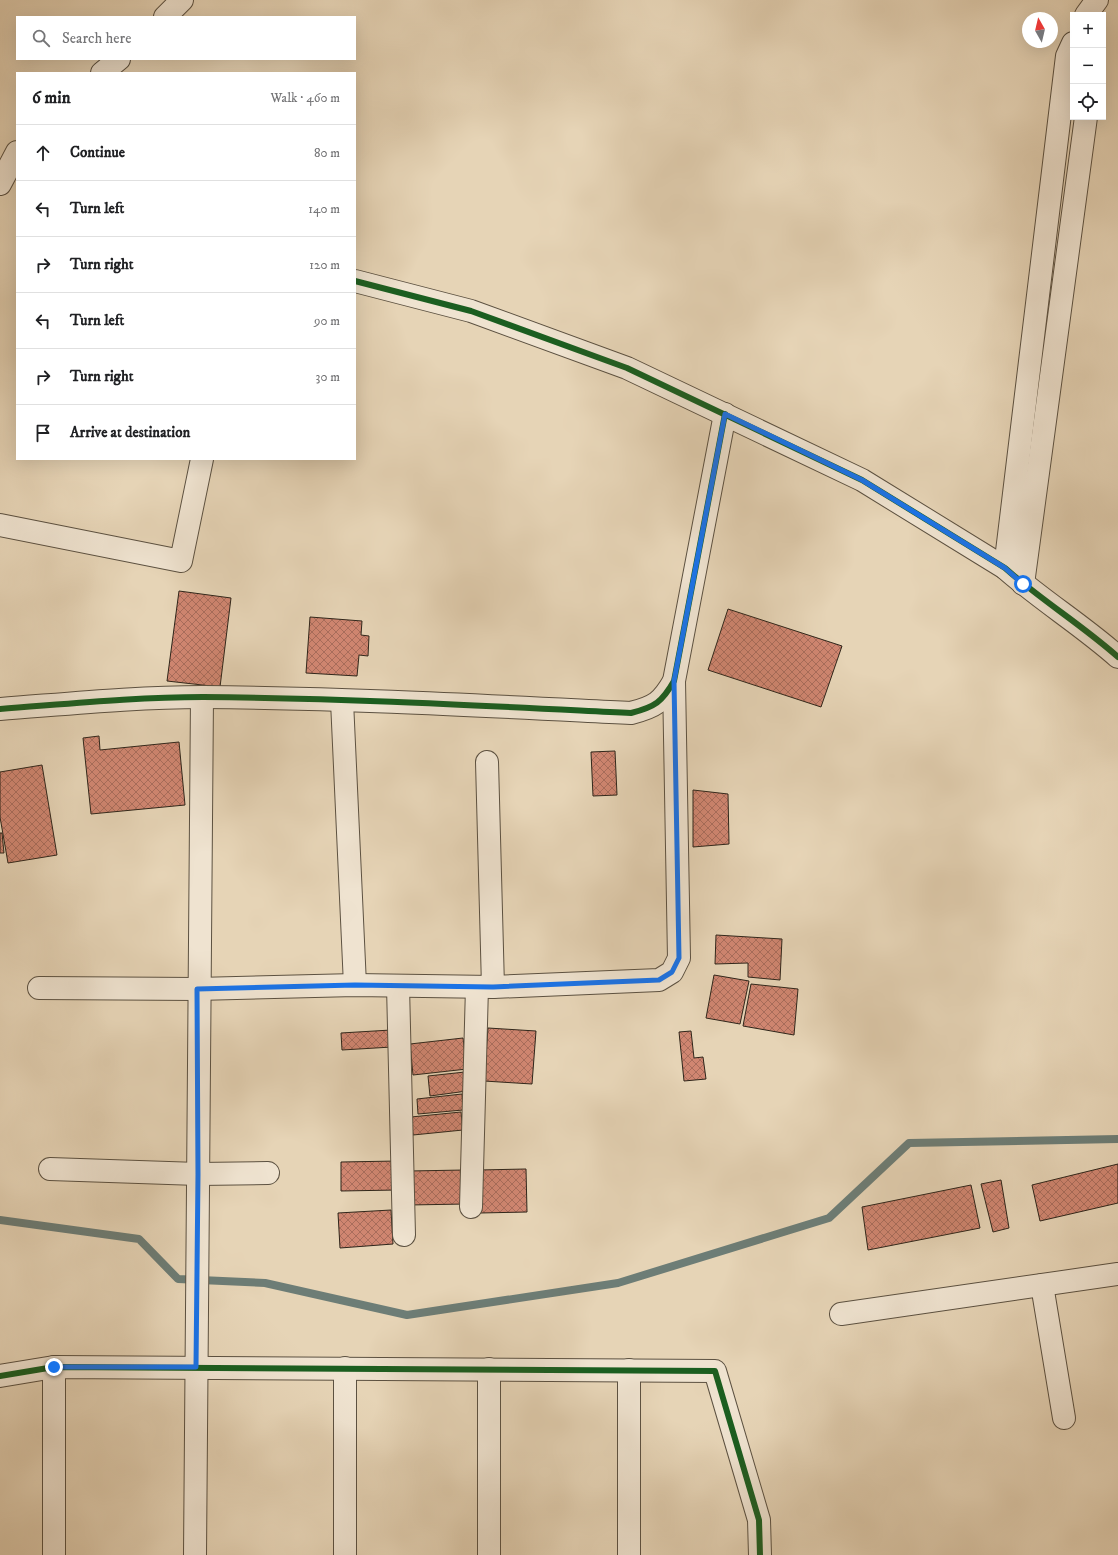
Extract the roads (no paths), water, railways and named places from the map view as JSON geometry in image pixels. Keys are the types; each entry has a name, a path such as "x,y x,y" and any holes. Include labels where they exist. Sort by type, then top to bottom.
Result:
{"street":[{"path":"166,16 182,0"},
{"path":"1005,568 1067,56 1071,48"},
{"path":"103,72 118,60"},
{"path":"1023,584 1086,120"},
{"path":"16,154 0,185 16,191"},
{"path":"356,281 479,314 627,368 862,480 1005,568 1023,584 1094,635 1118,657"},
{"path":"39,988 197,989 355,985 485,987 659,980 672,972 679,958 674,681 725,414"},
{"path":"0,525 180,561 202,460"},
{"path":"0,709 120,700 202,697 434,703 631,713 650,708 665,697 674,681"},
{"path":"195,1555 198,1174 197,989 202,697"},
{"path":"342,701 355,985"},
{"path":"471,1207 485,987 487,762"},
{"path":"398,986 404,1235"},
{"path":"50,1169 198,1174 268,1173"},
{"path":"841,1314 1118,1274"},
{"path":"1042,1285 1064,1418"},
{"path":"54,1367 54,1555"},
{"path":"0,1376 54,1367 715,1371 759,1520 760,1555"},
{"path":"345,1368 345,1555"},
{"path":"489,1369 489,1555"},
{"path":"629,1370 629,1555"}],"waterway":[{"path":"0,1220 139,1239 178,1279 265,1283 407,1315 618,1283 829,1218 909,1143 1118,1139"}]}
